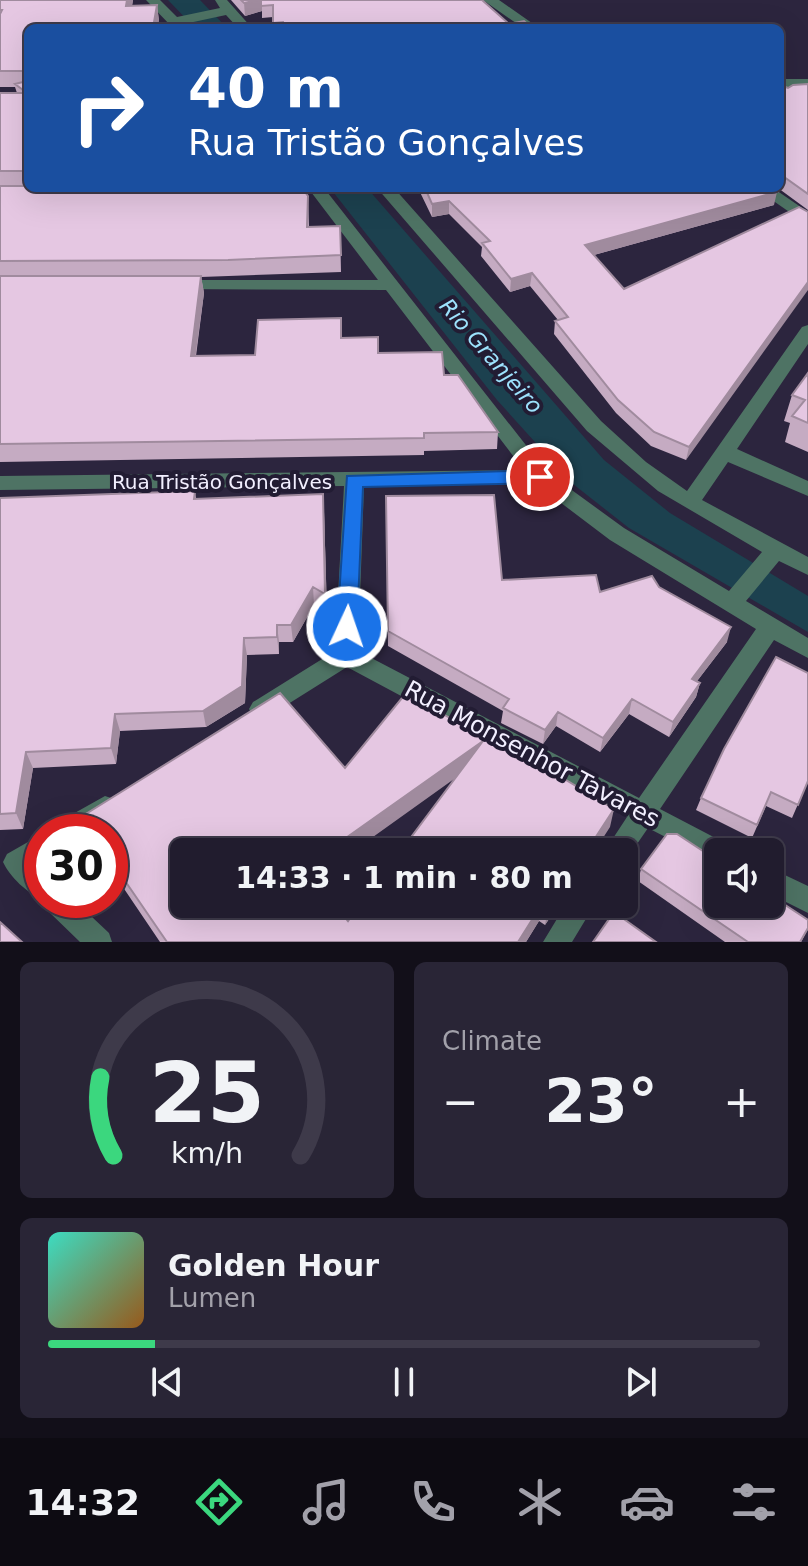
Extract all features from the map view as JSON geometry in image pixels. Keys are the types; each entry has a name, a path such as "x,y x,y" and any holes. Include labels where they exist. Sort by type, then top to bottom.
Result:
{"street":[{"path":"153,0 179,23 223,8 241,24"},
{"path":"490,0 526,24"},
{"path":"784,83 808,83"},
{"path":"314,192 394,285 540,477 617,534 808,649"},
{"path":"389,192 594,426 646,472 690,502 808,567"},
{"path":"769,192 808,220"},
{"path":"157,286 394,285"},
{"path":"690,502 808,331"},
{"path":"725,452 808,489"},
{"name":"Rua Tristão Gonçalves","path":"0,483 540,477"},
{"path":"238,723 346,656 354,481"},
{"path":"731,604 776,550"},
{"path":"626,838 770,627"},
{"name":"Rua Monsenhor Tavares","path":"346,656 704,845"},
{"path":"93,814 131,790"},
{"path":"784,887 808,900"},
{"path":"74,918 99,942"},
{"path":"556,942 572,918"}],"water":[{"path":"168,0 200,0 223,24 191,24"},
{"name":"Rio Granjeiro","path":"333,192 370,192 604,460 670,513 808,596 808,632 629,528 573,484 497,400"}],"building":[{"path":"0,0 127,0 126,6 157,5 154,24 24,24 24,71 0,71"},
{"path":"261,0 482,0 509,24 283,24 273,23 273,5 261,6"},
{"path":"24,82 24,91 15,84"},
{"path":"808,84 808,194 784,177 784,86"},
{"path":"0,93 24,93 24,171 0,171"},
{"path":"0,186 24,186 24,192 305,192 308,196 307,227 340,226 341,255 228,260 0,261"},
{"path":"427,192 777,192 585,245 624,289 799,207 808,212 808,282 689,447 654,432 618,400 555,321 568,317 532,273 511,279 482,243 490,241 449,201 432,204"},
{"path":"0,276 201,276 191,356 255,355 258,320 341,318 341,338 378,337 378,353 442,352 444,375 458,375 498,432 424,433 424,438 0,444"},
{"path":"808,373 808,423 792,416 805,400 792,395"},
{"path":"195,491 194,499 323,494 325,594 313,587 291,625 277,625 277,637 244,638 242,686 203,711 115,714 111,748 26,752 16,813 0,814 0,498"},
{"path":"494,495 502,580 596,575 600,592 652,576 659,587 731,627 692,679 700,683 673,722 632,699 603,738 558,712 545,730 503,708 509,699 388,631 386,496"},
{"path":"776,657 808,673 808,781 798,805 771,792 757,825 701,798 724,749"},
{"path":"280,693 345,768 406,693 485,738 492,729 528,748 523,754 614,809 595,838 410,838 483,741 346,838 170,838 170,918 346,918 348,921 350,918 533,918 518,942 167,942 128,885 128,814 86,814"},
{"path":"667,834 677,834 704,852 704,912 641,869"},
{"path":"784,904 808,920 808,928 800,942 748,942 713,918 784,918"},
{"path":"610,918 622,918 656,942 593,942"},
{"path":"0,922 22,942 0,942"}],"route":[{"path":"347,627 354,481 540,477"}]}
